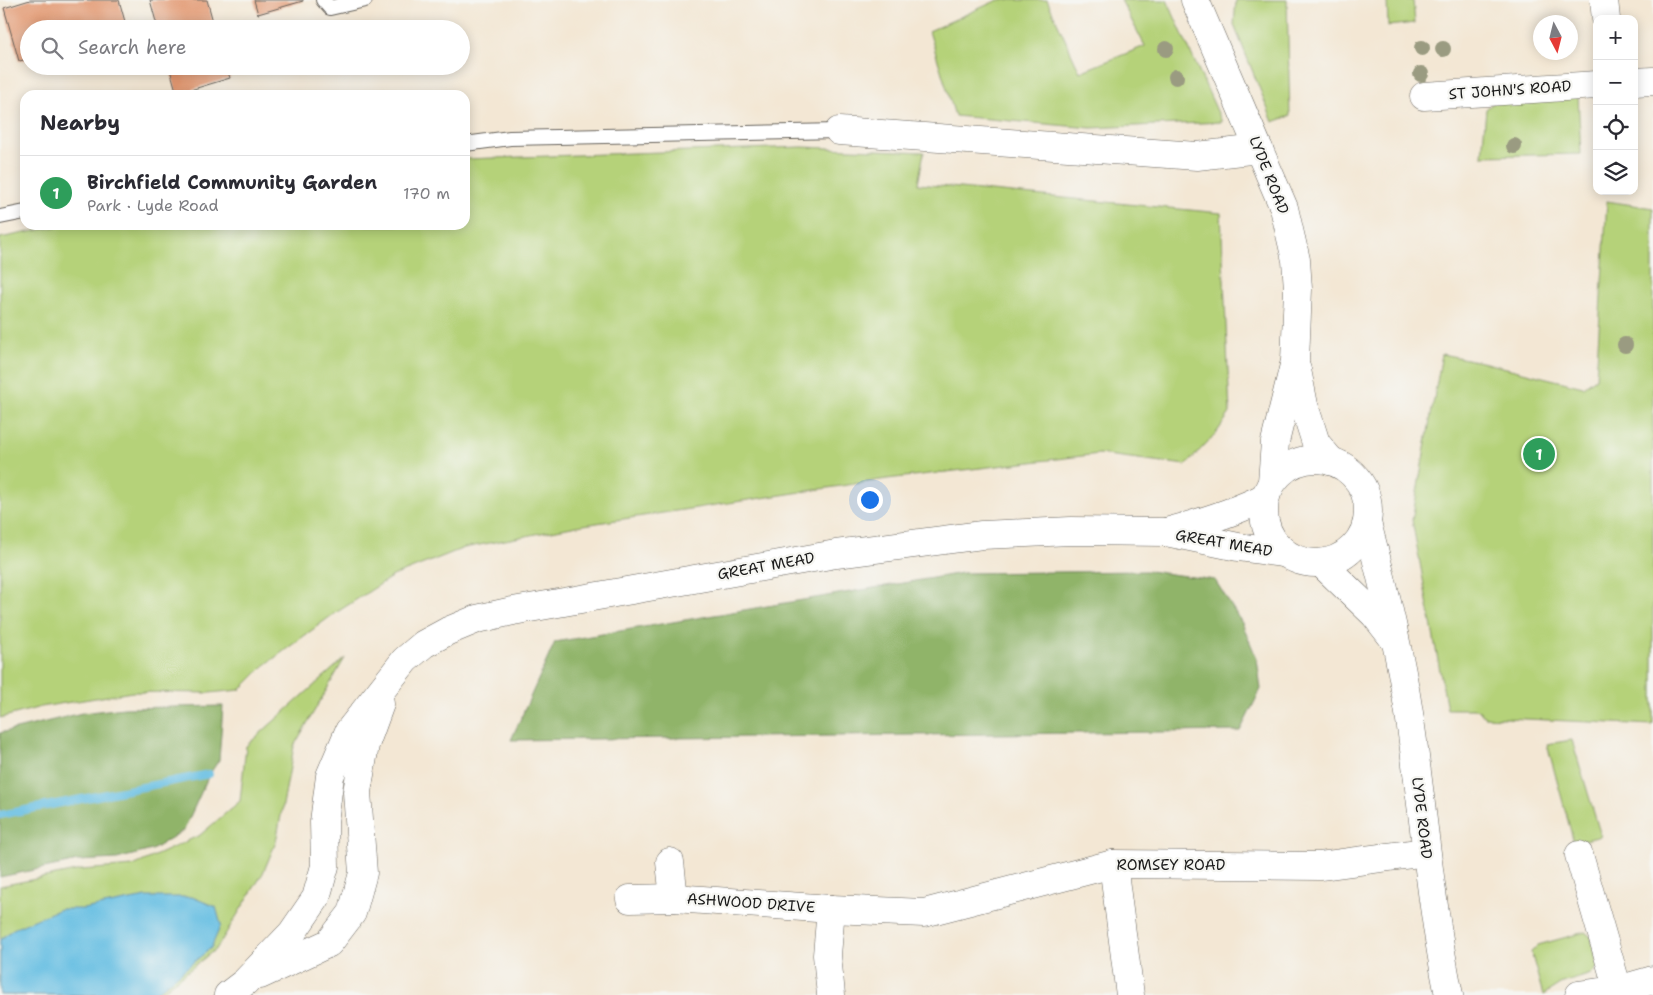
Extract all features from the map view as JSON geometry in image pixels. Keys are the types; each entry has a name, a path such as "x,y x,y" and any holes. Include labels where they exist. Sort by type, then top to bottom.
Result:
{"street":[{"path":"1604,0 1606,15"},
{"name":"LYDE ROAD","path":"1197,1 1284,208 1296,260 1298,289 1295,361 1275,442 1264,516 1270,537 1282,553 1297,560 1321,563 1340,558 1357,544 1367,523"},
{"path":"1638,82 1653,81"},
{"name":"ST JOHN'S ROAD","path":"1424,96 1593,85"},
{"path":"840,131 1197,156 1259,149"},
{"name":"LYDE ROAD","path":"1295,361 1304,405 1316,443 1331,461 1348,470 1361,484 1368,504 1367,523 1396,641 1414,748 1438,942 1449,995"},
{"path":"1269,490 1286,468 1302,461 1331,461"},
{"name":"GREAT MEAD","path":"1166,532 1216,518 1246,507 1269,490"},
{"name":"GREAT MEAD","path":"237,988 292,933 316,898 325,866 324,822 330,776 349,731 405,660 418,649 448,631 477,619 562,601 836,554 982,535 1071,531 1166,532 1282,553"},
{"name":"LYDE ROAD","path":"1321,563 1375,615 1396,641"},
{"name":"GREAT MEAD","path":"237,988 329,943 352,913 363,873 357,792 365,745 389,680"},
{"name":"ROMSEY ROAD","path":"832,909 924,913 1113,864 1320,866 1426,852"},
{"path":"1579,855 1618,990"},
{"name":"ASHWOOD DRIVE","path":"670,862 674,898"},
{"path":"1113,864 1130,995"},
{"name":"ASHWOOD DRIVE","path":"630,899 674,898 832,909 827,955 831,995"},
{"path":"1579,995 1618,990 1653,980"}],"lane":[{"path":"324,0 330,8 365,0"},
{"path":"470,143 510,138 823,133 840,131"},
{"path":"0,217 20,213"}],"green space":[{"path":"998,0 1047,0 1080,72 1145,46 1121,0 1167,0 1222,122 1091,128 955,116 929,31"},
{"path":"1236,0 1287,0 1290,116 1273,122 1234,25"},
{"path":"1387,0 1413,0 1415,23 1388,26"},
{"path":"1578,94 1581,154 1482,156 1486,109 1500,97"},
{"path":"802,147 924,152 918,184 1221,213 1230,413 1217,432 1186,465 1099,454 887,479 577,526 464,548 393,576 331,616 265,665 240,690 209,693 132,692 41,707 0,718 0,238 39,230 470,230 470,159"},
{"path":"1607,201 1653,208 1653,725 1484,717 1478,709 1447,709 1412,520 1442,354 1583,387 1596,378"},
{"path":"1149,571 1215,580 1242,623 1257,659 1261,689 1240,731 511,740 555,642 962,573"},
{"path":"345,658 294,746 276,842 263,873 217,948 158,995 0,995 0,886 81,870 133,866 200,835 240,801 246,746"},
{"path":"223,706 219,760 209,775 184,830 152,850 117,859 78,861 0,877 0,733 82,713 124,708"},
{"path":"1572,740 1601,836 1574,843 1547,744"},
{"path":"1585,932 1591,937 1598,967 1591,974 1560,984 1543,995 1531,952 1538,945"}],"water":[{"path":"146,897 192,897 216,907 221,925 211,948 153,995 0,995 0,940 13,929 60,909 83,909"}],"building":[{"path":"30,0 119,0 125,20 20,20 19,61 4,8"},
{"path":"150,0 207,0 213,20 156,20"},
{"path":"254,0 303,0 303,1 258,14"},
{"path":"172,75 229,75 230,78 190,90 176,90"}],"waterway":[{"path":"0,815 209,774"}],"place":[{"name":"Birchfield Community Garden","path":"1539,454"}]}
